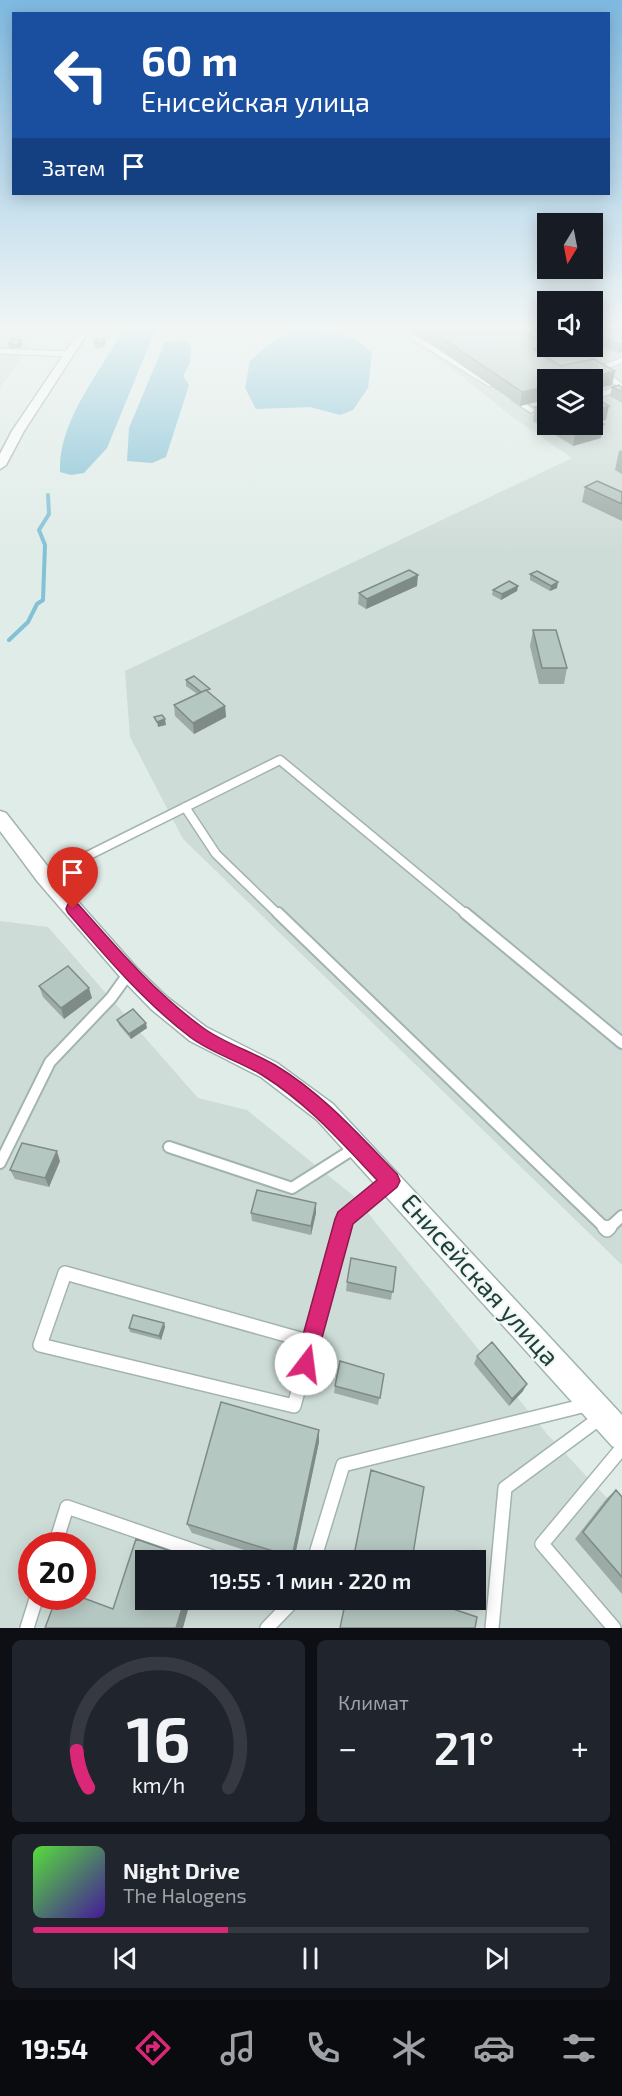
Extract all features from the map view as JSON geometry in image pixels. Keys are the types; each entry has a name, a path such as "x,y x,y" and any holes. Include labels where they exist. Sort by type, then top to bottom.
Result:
{"street":[{"path":"0,465 37,402"},
{"name":"Енисейская улица","path":"0,818 45,876 129,973 159,1003 198,1034 269,1070 325,1112 622,1436"}],"lane":[{"path":"518,402 531,410"},
{"path":"45,876 280,760 622,1043"},
{"path":"185,807 216,854 607,1230 622,1216"},
{"path":"0,1163 50,1062 111,998 129,973"},
{"path":"169,1147 292,1188 358,1146"},
{"path":"311,1342 65,1273 40,1345 294,1406 345,1219 390,1181"},
{"path":"317,1550 343,1464 598,1410"},
{"path":"492,1628 505,1488 598,1410"},
{"path":"614,1628 542,1544 622,1448"},
{"path":"59,1532 68,1507 192,1550"},
{"path":"27,1628 33,1610"},
{"path":"267,1628 284,1610"}],"shaded area":[{"path":"494,402 537,402 537,434 511,416"},
{"path":"603,402 622,402 622,1265 183,839 130,737 125,671 572,458 539,435 603,435"},
{"path":"0,921 48,927 198,1098 247,1110 355,1197 547,1434 622,1514 622,1628 0,1628"}],"water":[{"path":"80,402 126,402 107,448 84,473 71,475 60,472 61,452"},
{"path":"140,402 184,402 166,457 152,463 127,461 129,428"},
{"path":"252,402 358,402 353,410 340,415 310,407 256,409"}],"building":[{"path":"597,481 622,492 622,504 585,487"},
{"path":"409,570 418,575 367,599 359,593"},
{"path":"537,571 558,582 551,586 530,574"},
{"path":"509,581 518,586 502,594 493,590"},
{"path":"533,630 556,630 567,668 542,668"},
{"path":"194,676 210,689 201,692 186,680"},
{"path":"206,690 225,706 193,723 174,705"},
{"path":"162,715 165,719 157,722 154,717"},
{"path":"68,966 89,988 61,1008 39,986"},
{"path":"133,1009 146,1023 129,1034 117,1020"},
{"path":"22,1143 57,1151 45,1178 10,1170"},
{"path":"257,1190 316,1203 311,1226 251,1213"},
{"path":"351,1258 396,1267 393,1292 347,1282"},
{"path":"133,1315 164,1323 159,1336 129,1328"},
{"path":"492,1342 527,1384 512,1399 477,1356"},
{"path":"340,1361 384,1374 380,1398 335,1386"},
{"path":"221,1402 319,1430 293,1550 270,1550 187,1524"},
{"path":"371,1470 424,1487 414,1550 355,1550"},
{"path":"616,1490 622,1497 622,1577 583,1532"},
{"path":"136,1539 167,1550 135,1550 135,1610 182,1610 176,1628 45,1628 52,1610 96,1610 96,1603 113,1609"},
{"path":"344,1610 456,1610 477,1617 475,1628 340,1628"}],"waterway":[{"path":"9,640 28,622 37,604 43,600 45,545 39,530 49,514 48,495"}],"route":[{"path":"73,909 129,973 159,1003 198,1034 269,1070 325,1112 390,1181 345,1219 306,1364"}]}
